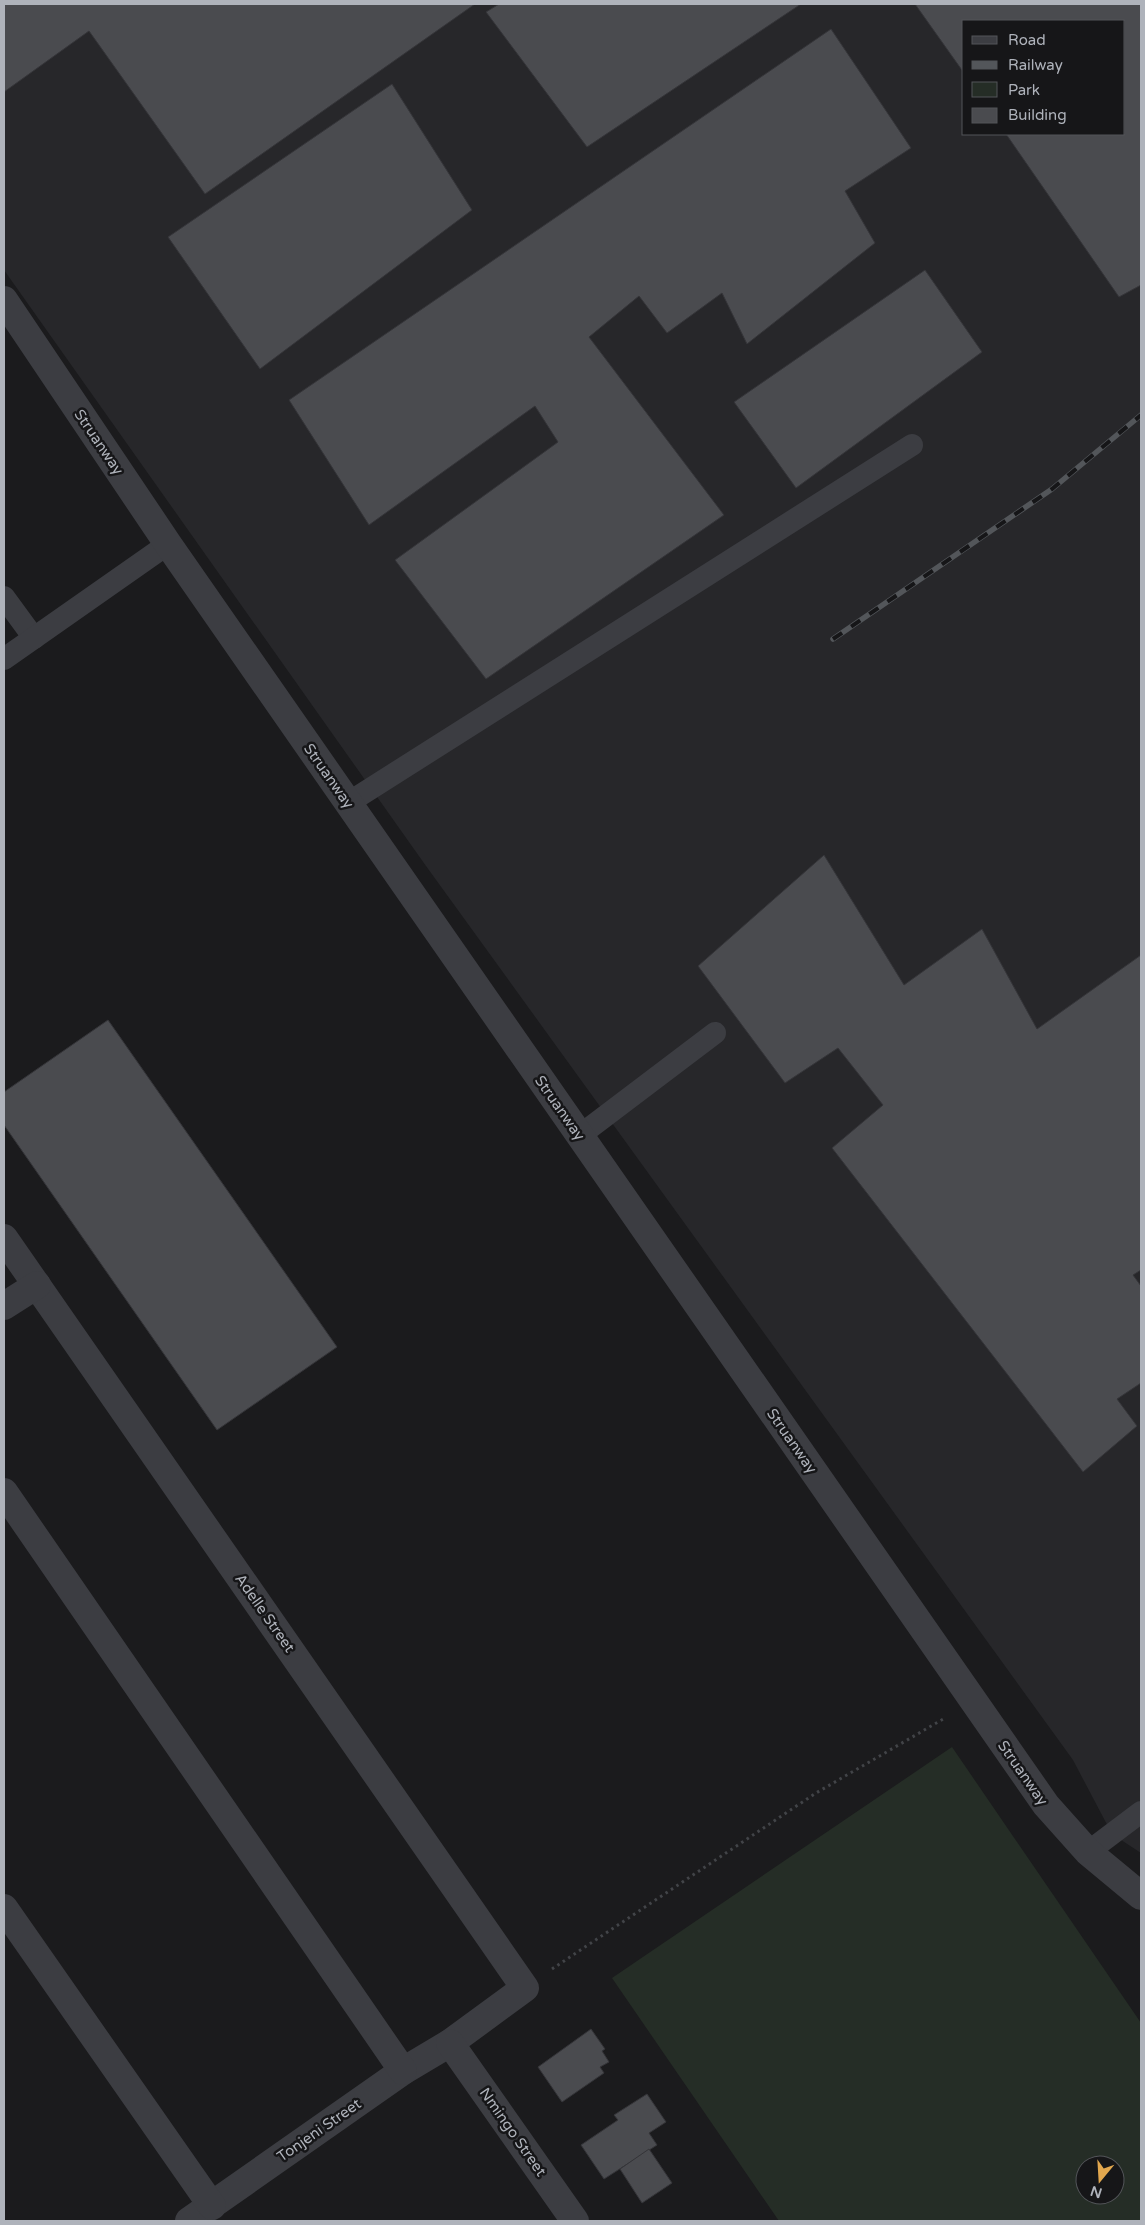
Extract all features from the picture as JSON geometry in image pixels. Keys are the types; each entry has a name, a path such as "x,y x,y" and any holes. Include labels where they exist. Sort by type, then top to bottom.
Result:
{"street":[{"name":"Struanway","path":"4,300 168,544 1046,1805 1088,1852 1141,1896"},
{"name":"Adelle Street","path":"4,1238 525,1988"},
{"path":"4,1306 37,1285"},
{"path":"4,1492 403,2071"},
{"path":"4,1908 212,2206"},
{"name":"Tonjeni Street","path":"189,2221 403,2071 450,2042 525,1988"},
{"name":"Nmingo Street","path":"450,2042 575,2221"}],"lane":[{"path":"348,803 912,445"},
{"path":"4,659 168,544"},
{"path":"4,597 34,638"},
{"path":"580,1136 715,1033"},
{"path":"1088,1852 1141,1812"}],"path":[{"path":"525,1988 816,1793 973,1701"}],"shaded area":[{"path":"4,4 1141,4 1141,1853 1112,1834 1073,1760 426,866 4,270"}],"green space":[{"path":"952,1747 1141,2023 1141,2221 779,2221 612,1978"}],"building":[{"path":"4,4 475,4 205,194 89,31 4,92"},
{"path":"499,4 801,4 587,147 486,12"},
{"path":"915,4 1141,4 1141,285 1119,297 1007,135 1125,135 1125,20 962,20 962,70"},
{"path":"831,29 911,148 845,191 875,243 747,344 722,293 667,333 639,296 589,337 724,515 486,679 395,560 558,442 535,406 369,525 289,400"},
{"path":"392,84 472,210 260,369 168,237"},
{"path":"925,270 982,352 796,488 734,402"},
{"path":"824,855 904,985 982,929 1037,1029 1141,955 1141,1270 1133,1275 1141,1286 1141,1383 1117,1399 1137,1426 1083,1472 832,1148 883,1105 838,1048 785,1083 698,966"},
{"path":"108,1020 337,1347 217,1430 4,1125 4,1092"},
{"path":"591,2029 605,2049 602,2051 609,2062 600,2067 604,2073 562,2102 538,2067"},
{"path":"647,2094 666,2122 649,2133 657,2145 604,2179 581,2145 618,2120 614,2115"},
{"path":"649,2149 672,2183 642,2203 620,2169"}],"railway":[{"path":"833,639 1052,489 1141,415"}]}
